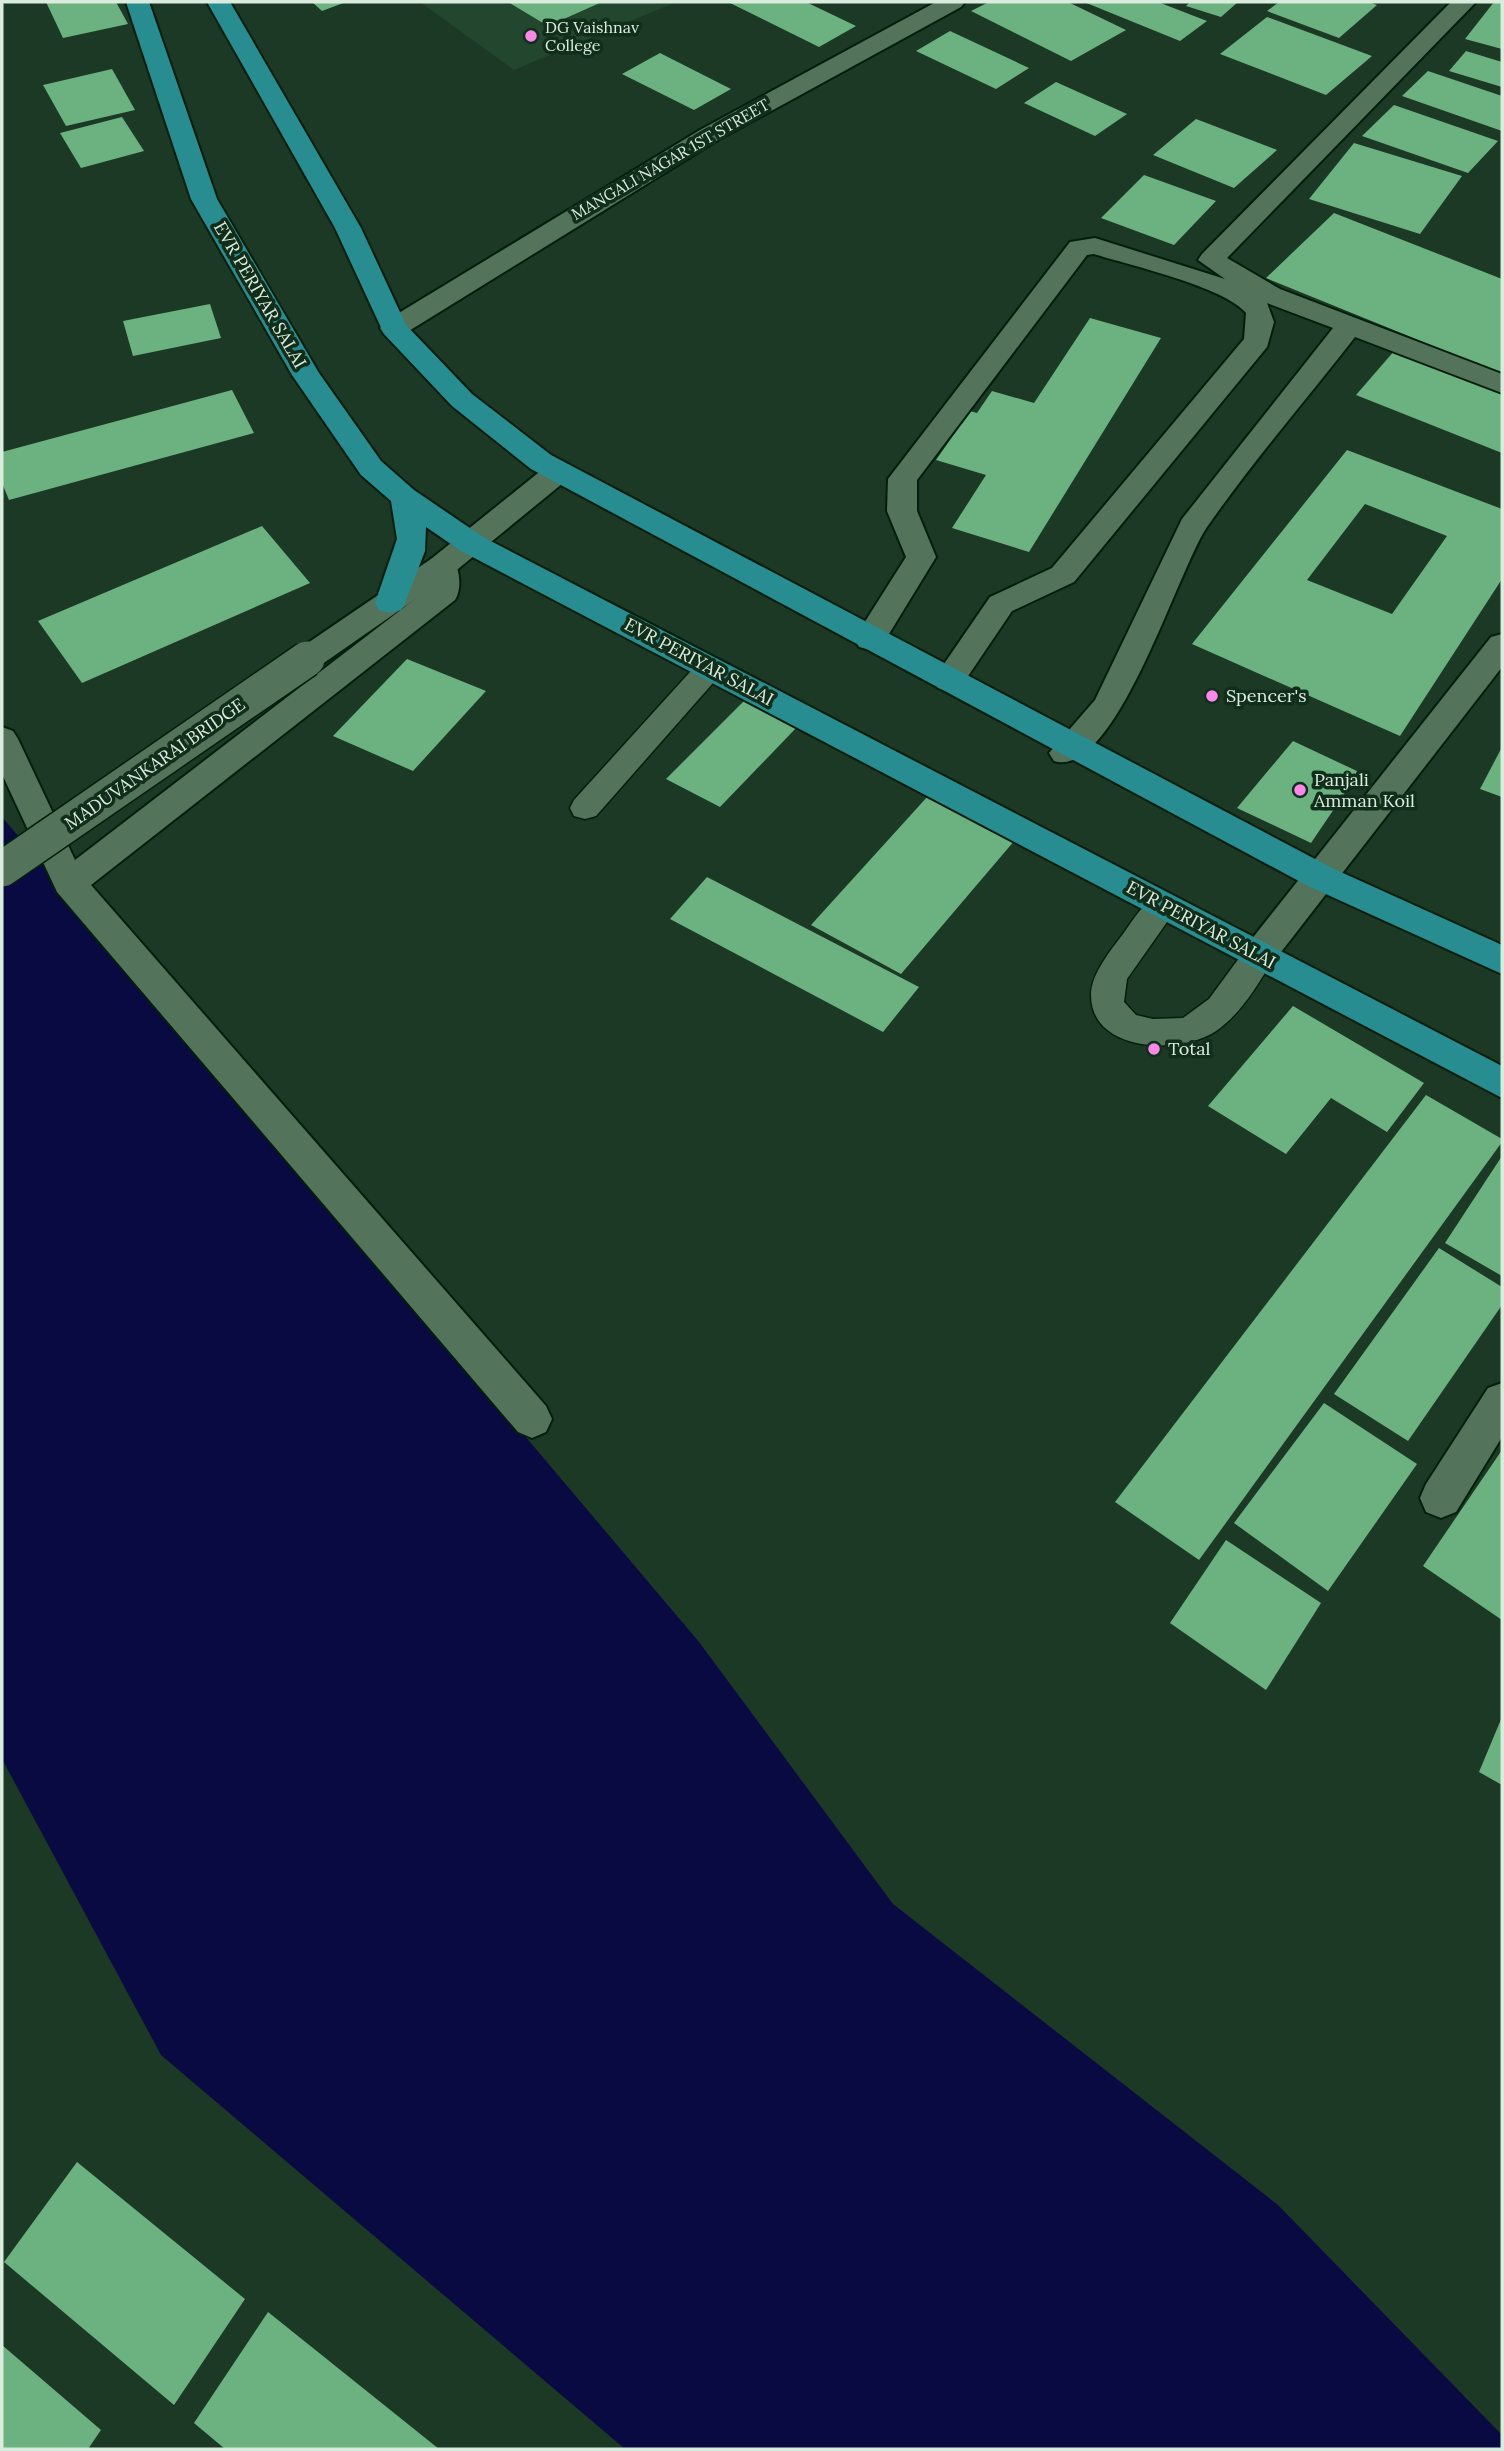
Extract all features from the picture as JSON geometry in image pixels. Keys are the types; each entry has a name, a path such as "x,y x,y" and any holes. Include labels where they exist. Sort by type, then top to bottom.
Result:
{"main road":[{"name":"EVR PERIYAR SALAI","path":"137,2 204,199 306,375 371,468 404,497 472,544 1502,1083"},
{"path":"218,2 348,228 394,328 463,400 558,472 949,680 1069,749 1320,877 1502,960"},
{"path":"390,603 412,545 414,528 404,497"}],"street":[{"name":"MANGALI NAGAR 1ST STREET","path":"394,328 709,135 953,2"},
{"path":"1464,2 1210,260 1270,295 1502,384"},
{"path":"870,639 921,557 902,514 898,497 903,480 1060,269 1079,248 1095,246 1221,287 1256,306 1262,321 1256,341 1063,575 1001,604 949,680"},
{"path":"1069,749 1108,706 1192,526 1350,325"},
{"name":"MADUVANKARAI BRIDGE","path":"2,869 442,566 558,472"},
{"path":"69,883 444,593 442,566"},
{"path":"1259,955 1502,645"},
{"path":"2,739 69,883 532,1419"},
{"path":"1441,1497 1502,1401"}],"lane":[{"path":"585,807 710,668"},
{"path":"1163,905 1128,953 1107,990 1110,1010 1122,1024 1167,1036 1189,1031 1213,1015 1228,999 1259,955"}],"shaded area":[{"name":"DG Vaishnav College","path":"420,2 676,2 514,70"},
{"path":"2,817 699,1642 893,1904 1278,2205 1502,2435 1502,2449 625,2449 161,2055 2,1759"}],"building":[{"path":"46,2 116,2 128,24 63,38"},
{"path":"312,2 346,2 322,11"},
{"path":"508,2 602,2 548,26"},
{"path":"728,2 806,2 856,26 819,47"},
{"path":"989,2 1068,2 1126,30 1071,61 971,11"},
{"path":"1084,2 1158,2 1207,21 1180,41"},
{"path":"1190,2 1238,2 1221,17 1186,6"},
{"path":"1279,2 1369,2 1377,5 1339,38 1267,11"},
{"path":"1494,2 1502,2 1502,49 1465,39"},
{"path":"1267,17 1372,56 1326,95 1220,54"},
{"path":"950,31 1029,68 996,89 916,51"},
{"path":"1466,51 1502,62 1502,87 1449,71"},
{"path":"660,53 731,89 694,110 622,74"},
{"path":"112,69 135,110 66,126 43,85"},
{"path":"1428,71 1502,96 1502,131 1402,96"},
{"path":"1056,82 1127,114 1095,136 1024,103"},
{"path":"1394,105 1498,141 1468,173 1362,136"},
{"path":"122,117 144,151 81,168 60,133"},
{"path":"1196,119 1277,150 1234,188 1153,155"},
{"path":"1354,143 1462,176 1420,234 1309,199"},
{"path":"1144,175 1216,201 1174,245 1101,218"},
{"path":"1334,213 1502,279 1502,374 1266,278"},
{"path":"210,304 221,338 133,356 123,321"},
{"path":"1090,318 1161,338 1029,552 952,528 986,475 936,460 970,411 977,413 992,391 1034,403"},
{"path":"1395,350 1502,392 1502,453 1356,395"},
{"path":"232,390 254,433 9,500 2,483 2,452"},
{"path":"1347,450 1502,509 1502,579 1400,736 1192,644","holes":["1365,504 1447,536 1392,614 1307,580"]},
{"path":"262,526 310,583 82,683 38,621"},
{"path":"407,659 486,691 413,771 333,736"},
{"path":"745,700 798,726 720,807 666,779"},
{"name":"Panjali Amman Koil","path":"1293,741 1359,772 1311,843 1237,808"},
{"path":"1502,747 1502,797 1480,789"},
{"path":"928,796 1015,840 901,974 811,925"},
{"path":"707,877 919,987 883,1032 670,919"},
{"path":"1293,1006 1424,1083 1387,1132 1331,1098 1286,1154 1208,1106"},
{"path":"1426,1095 1502,1139 1502,1142 1199,1560 1115,1502"},
{"path":"1502,1156 1502,1276 1445,1243"},
{"path":"1439,1248 1502,1287 1502,1305 1408,1441 1334,1394"},
{"path":"1324,1403 1417,1464 1328,1591 1234,1523"},
{"path":"1502,1450 1502,1620 1423,1566"},
{"path":"1226,1540 1321,1603 1266,1690 1170,1623"},
{"path":"1502,1717 1502,1785 1479,1772"},
{"path":"77,2162 245,2299 174,2405 4,2262"},
{"path":"268,2312 439,2449 225,2449 194,2423"},
{"path":"2,2345 101,2430 88,2449 2,2449"}],"place":[{"name":"DG Vaishnav College","path":"531,36"},
{"name":"Spencer's","path":"1212,696"},
{"name":"Panjali Amman Koil","path":"1300,790"},
{"name":"Total","path":"1154,1049"}]}
